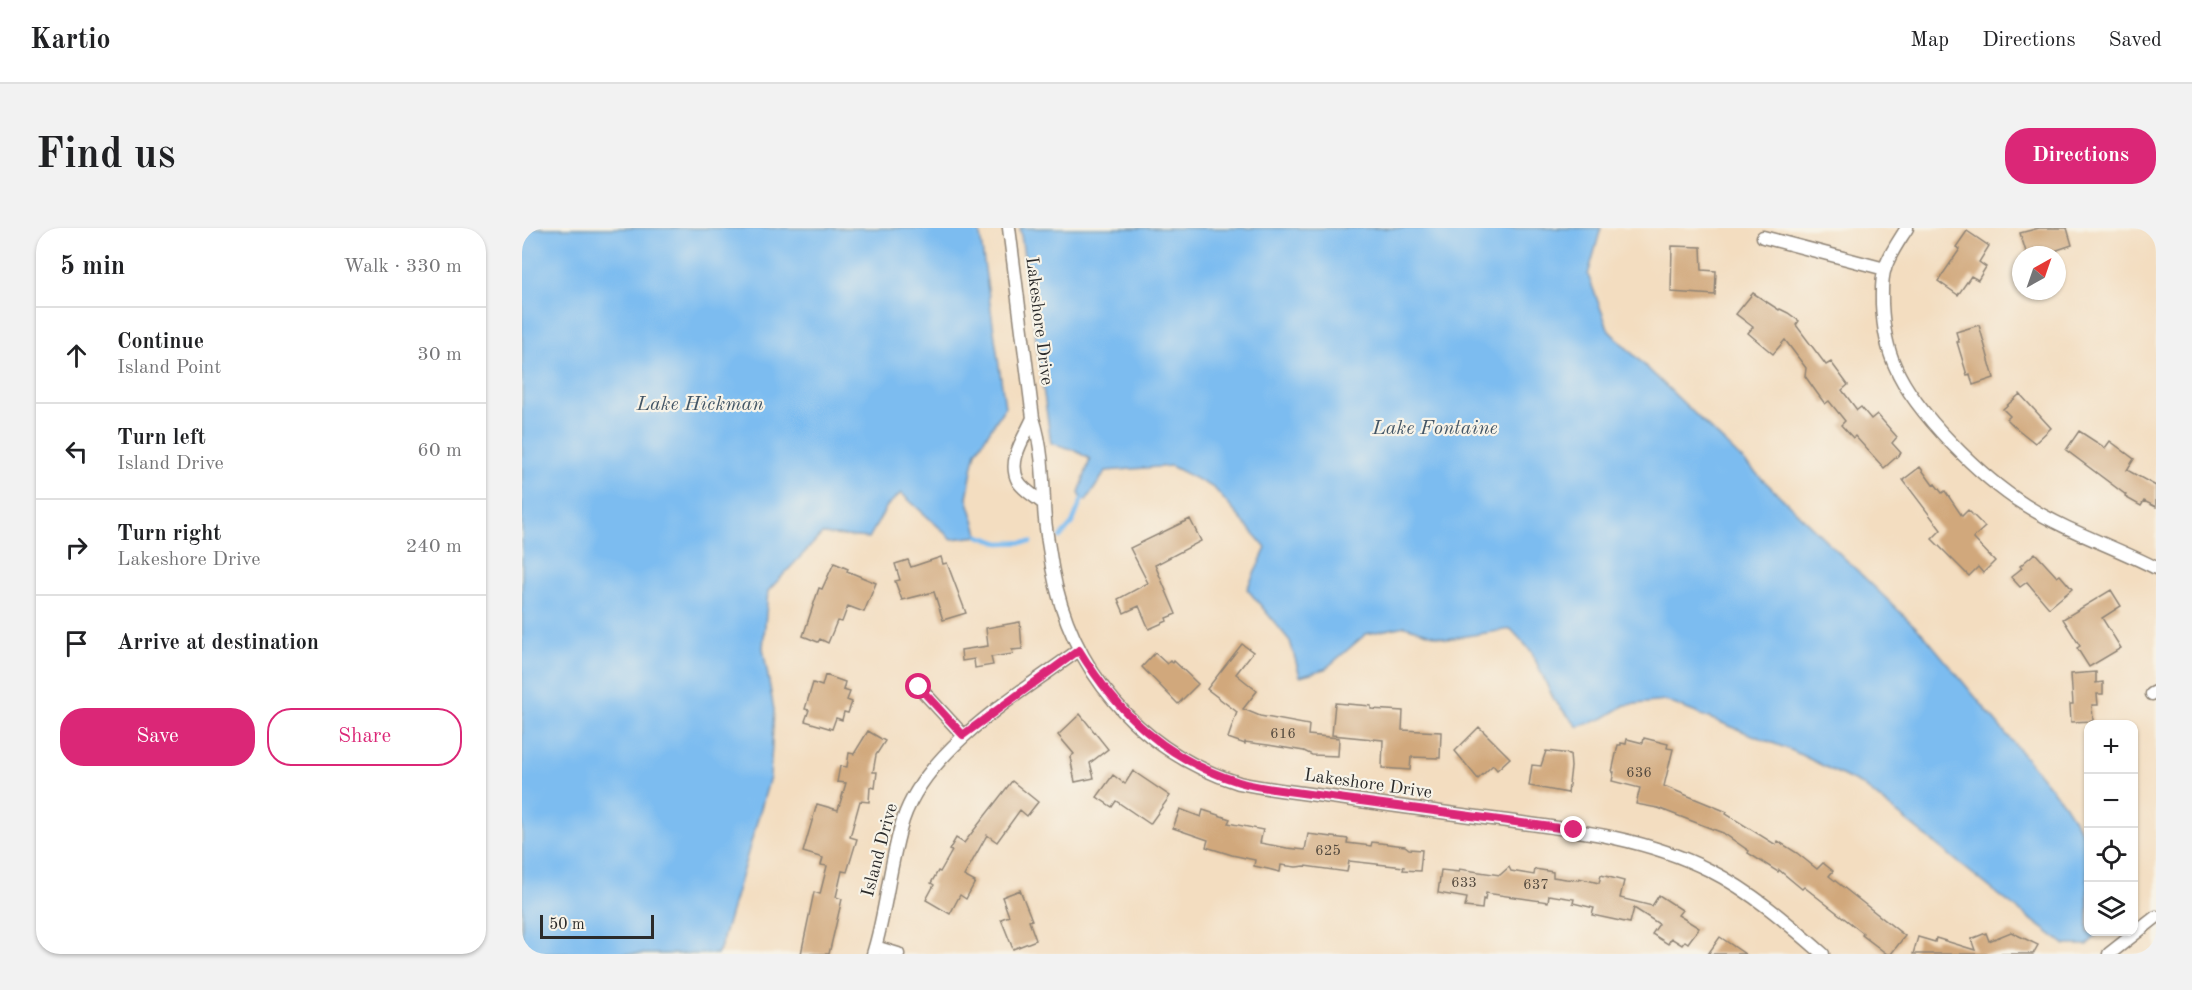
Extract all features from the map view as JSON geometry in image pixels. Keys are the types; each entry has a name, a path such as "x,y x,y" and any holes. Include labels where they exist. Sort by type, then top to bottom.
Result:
{"street":[{"name":"Lakeshore Drive","path":"1009,228 1033,418 1045,489 1044,504 1062,609 1079,650 1105,691 1143,730 1175,753 1241,783 1574,830 1623,839 1653,848 1677,856 1730,881 1823,954"},
{"path":"1908,228 1885,269 1882,285 1886,341 1894,366 1907,388 1940,429 1993,481 2023,503 2048,518 2156,568"},
{"path":"1763,237 1885,269"},
{"path":"1033,418 1017,450 1015,465 1018,481 1044,504"},
{"name":"Island Drive","path":"874,950 891,865 904,819 923,782 963,735 1079,650"},
{"path":"919,687 963,735"},
{"path":"2109,954 2156,918"},
{"path":"874,950 898,954"}],"water":[{"name":"Lake Hickman","path":"522,228 979,228 1005,407 976,452 973,465 967,498 979,536 952,539 901,493 887,506 869,538 822,534 768,591 763,648 774,710 770,777 717,954 522,954"},
{"name":"Lake Fontaine","path":"1020,228 1601,228 1588,275 1609,331 1924,635 2064,804 2084,836 2084,936 2096,936 2088,945 2065,945 1862,785 1793,751 1666,701 1625,705 1604,718 1578,727 1554,700 1531,651 1511,629 1447,639 1405,626 1366,634 1325,669 1300,676 1290,641 1247,589 1266,548 1214,488 1171,466 1106,471 1086,501 1079,493 1090,459 1074,450 1051,443"}],"building":[{"path":"2039,228 2067,228 2072,245 2066,247 2024,246 2020,233"},
{"path":"1967,231 1989,246 1979,262 1986,267 1978,280 1971,276 1958,295 1938,281 1960,249 1956,247"},
{"path":"1672,246 1701,247 1702,270 1716,271 1715,295 1671,292"},
{"path":"1753,293 1799,321 1796,325 1826,365 1831,362 1848,385 1842,390 1857,410 1861,407 1871,419 1877,414 1897,437 1892,443 1901,453 1884,468 1855,436 1853,438 1841,425 1845,421 1829,401 1825,404 1805,376 1806,368 1785,340 1773,354 1748,333 1753,327 1736,314"},
{"path":"1979,325 1994,378 1973,385 1970,374 1967,375 1956,332"},
{"path":"2020,394 2051,428 2035,443 2007,419 2010,416 2003,409"},
{"path":"2079,431 2105,448 2110,441 2134,459 2127,470 2156,486 2156,507 2144,501 2141,506 2125,497 2126,495 2066,450"},
{"path":"1920,467 1933,485 1935,484 1942,493 1945,491 1962,516 1968,510 1985,527 1973,538 1995,561 1983,573 1978,567 1969,576 1932,539 1941,530 1903,480"},
{"path":"1190,519 1201,541 1155,565 1176,614 1149,629 1139,606 1124,613 1118,599 1148,583 1130,548"},
{"path":"2035,553 2057,577 2060,575 2072,589 2049,608 2027,582 2020,587 2011,577"},
{"path":"941,557 943,564 947,563 966,613 943,620 934,592 902,600 895,581 900,580 895,564 908,560 911,567"},
{"path":"834,563 876,583 864,612 848,606 842,622 837,621 828,643 820,639 818,642 803,636 819,588 822,589"},
{"path":"2111,590 2121,606 2102,618 2121,648 2089,667 2077,648 2080,646 2063,619"},
{"path":"1020,622 1022,649 1012,650 1013,654 991,657 993,665 975,668 974,659 962,661 961,650 988,646 986,628"},
{"path":"1242,644 1253,652 1236,674 1257,691 1243,709 1260,716 1309,725 1308,735 1339,738 1338,756 1312,755 1304,751 1268,745 1245,742 1245,744 1228,738 1237,712 1207,689"},
{"path":"1155,653 1167,664 1174,661 1198,684 1178,704 1142,667"},
{"path":"2096,672 2096,683 2103,682 2103,694 2097,694 2098,705 2092,705 2093,720 2071,722 2070,704 2073,704 2071,674"},
{"path":"825,675 845,682 843,690 850,692 847,700 852,702 848,713 844,712 842,720 836,718 832,729 805,721 809,710 805,709 813,683 822,686"},
{"path":"1335,703 1403,711 1402,730 1441,732 1440,758 1411,757 1410,770 1382,768 1383,740 1332,735"},
{"path":"1080,714 1108,749 1090,763 1094,778 1075,782 1070,757 1074,754 1058,735"},
{"path":"1479,727 1510,758 1497,770 1493,765 1478,779 1455,751"},
{"path":"868,731 885,741 876,755 873,772 877,772 875,788 870,787 869,802 860,801 850,837 857,839 847,872 842,871 836,897 842,899 829,954 801,954 814,892 820,894 827,866 821,865 823,858 803,852 817,804 838,810 846,783 837,782 840,766 847,767 849,753 854,754"},
{"path":"1644,738 1668,744 1667,748 1673,749 1664,786 1727,812 1726,814 1776,845 1778,841 1797,853 1817,869 1823,863 1833,871 1829,876 1905,936 1891,954 1887,954 1862,935 1863,933 1804,887 1802,889 1779,870 1778,872 1748,853 1749,851 1723,833 1658,808 1636,804 1640,788 1612,781 1614,772 1612,772 1618,745 1626,744 1627,739 1643,743"},
{"path":"1546,751 1570,754 1568,793 1529,786 1532,765 1541,766"},
{"path":"1133,771 1170,796 1150,824 1116,801 1112,807 1097,797 1113,775 1125,784"},
{"path":"1012,781 1038,802 1027,816 1020,810 997,842 987,835 964,876 975,882 966,899 960,895 950,914 926,900 934,885 931,883 952,851 949,850 956,838 964,843"},
{"path":"1180,809 1201,817 1203,810 1230,819 1228,823 1263,830 1260,843 1287,848 1305,850 1308,834 1348,839 1347,843 1371,846 1372,842 1422,850 1420,871 1349,861 1347,872 1281,865 1280,872 1254,866 1255,860 1206,847 1208,840 1173,828"},
{"path":"1509,867 1511,871 1534,875 1535,869 1553,872 1553,877 1566,879 1578,880 1579,878 1599,883 1601,875 1624,881 1620,898 1652,906 1659,895 1682,910 1678,915 1699,928 1688,943 1685,941 1682,945 1671,938 1668,944 1652,934 1659,924 1634,908 1630,923 1592,915 1594,908 1573,903 1574,899 1549,895 1548,902 1486,893 1482,909 1465,907 1467,898 1438,893 1441,870 1459,872 1459,869 1500,875"},
{"path":"1020,890 1032,920 1029,921 1036,940 1013,949 1001,919 1009,916 1002,897"},
{"path":"2011,932 2038,945 2033,954 1913,954 1918,937 1935,942 1936,938 1975,950 1971,939 1986,933 1989,941"},
{"path":"1720,937 1745,954 1708,954"}],"waterway":[{"path":"1060,537 1072,524 1082,499"},
{"path":"979,536 1000,543 1031,542"}],"route":[{"path":"919,687 963,735 1079,650 1105,691 1143,730 1191,762 1241,783 1574,830"}]}
